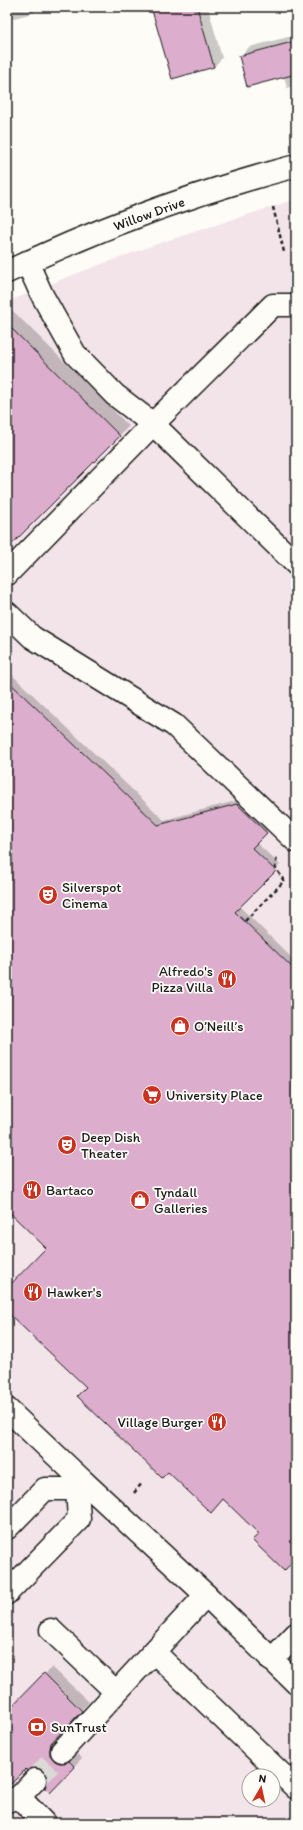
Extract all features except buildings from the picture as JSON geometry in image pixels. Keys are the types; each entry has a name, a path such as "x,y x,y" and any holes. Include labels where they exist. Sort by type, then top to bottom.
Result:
{"street":[{"name":"Willow Drive","path":"7,272 27,262 148,213 269,173 296,166"},
{"path":"27,262 42,295 75,354 115,395 153,424 296,564"},
{"path":"7,574 153,424 273,306 289,304 296,305"},
{"path":"7,613 32,637 174,725 296,841"},
{"path":"7,1409 80,1485 206,1595 296,1683"},
{"path":"7,1528 45,1489 80,1485"},
{"path":"7,1593 79,1520 80,1485"},
{"path":"62,1751 206,1595"},
{"path":"51,1630 116,1692"},
{"path":"271,1660 296,1634"},
{"path":"154,1652 296,1788"},
{"path":"35,1780 13,1799 44,1823"}],"path":[{"path":"273,207 284,252"},
{"path":"244,921 284,881 275,867 278,852"}],"shaded area":[{"name":"University Place","path":"296,199 296,1823 7,1823 7,302 75,274 151,246"}],"tunnel":[{"path":"35,1780 62,1751"}],"place":[{"name":"Silverspot Cinema","path":"48,895"},
{"name":"Alfredo's Pizza Villa","path":"227,979"},
{"name":"O’Neill’s","path":"180,1026"},
{"name":"University Place","path":"152,1095"},
{"name":"Deep Dish Theater","path":"67,1145"},
{"name":"Bartaco","path":"32,1190"},
{"name":"Tyndall Galleries","path":"140,1200"},
{"name":"Hawker's","path":"33,1292"},
{"name":"Village Burger","path":"217,1422"},
{"name":"SunTrust","path":"37,1727"}]}
